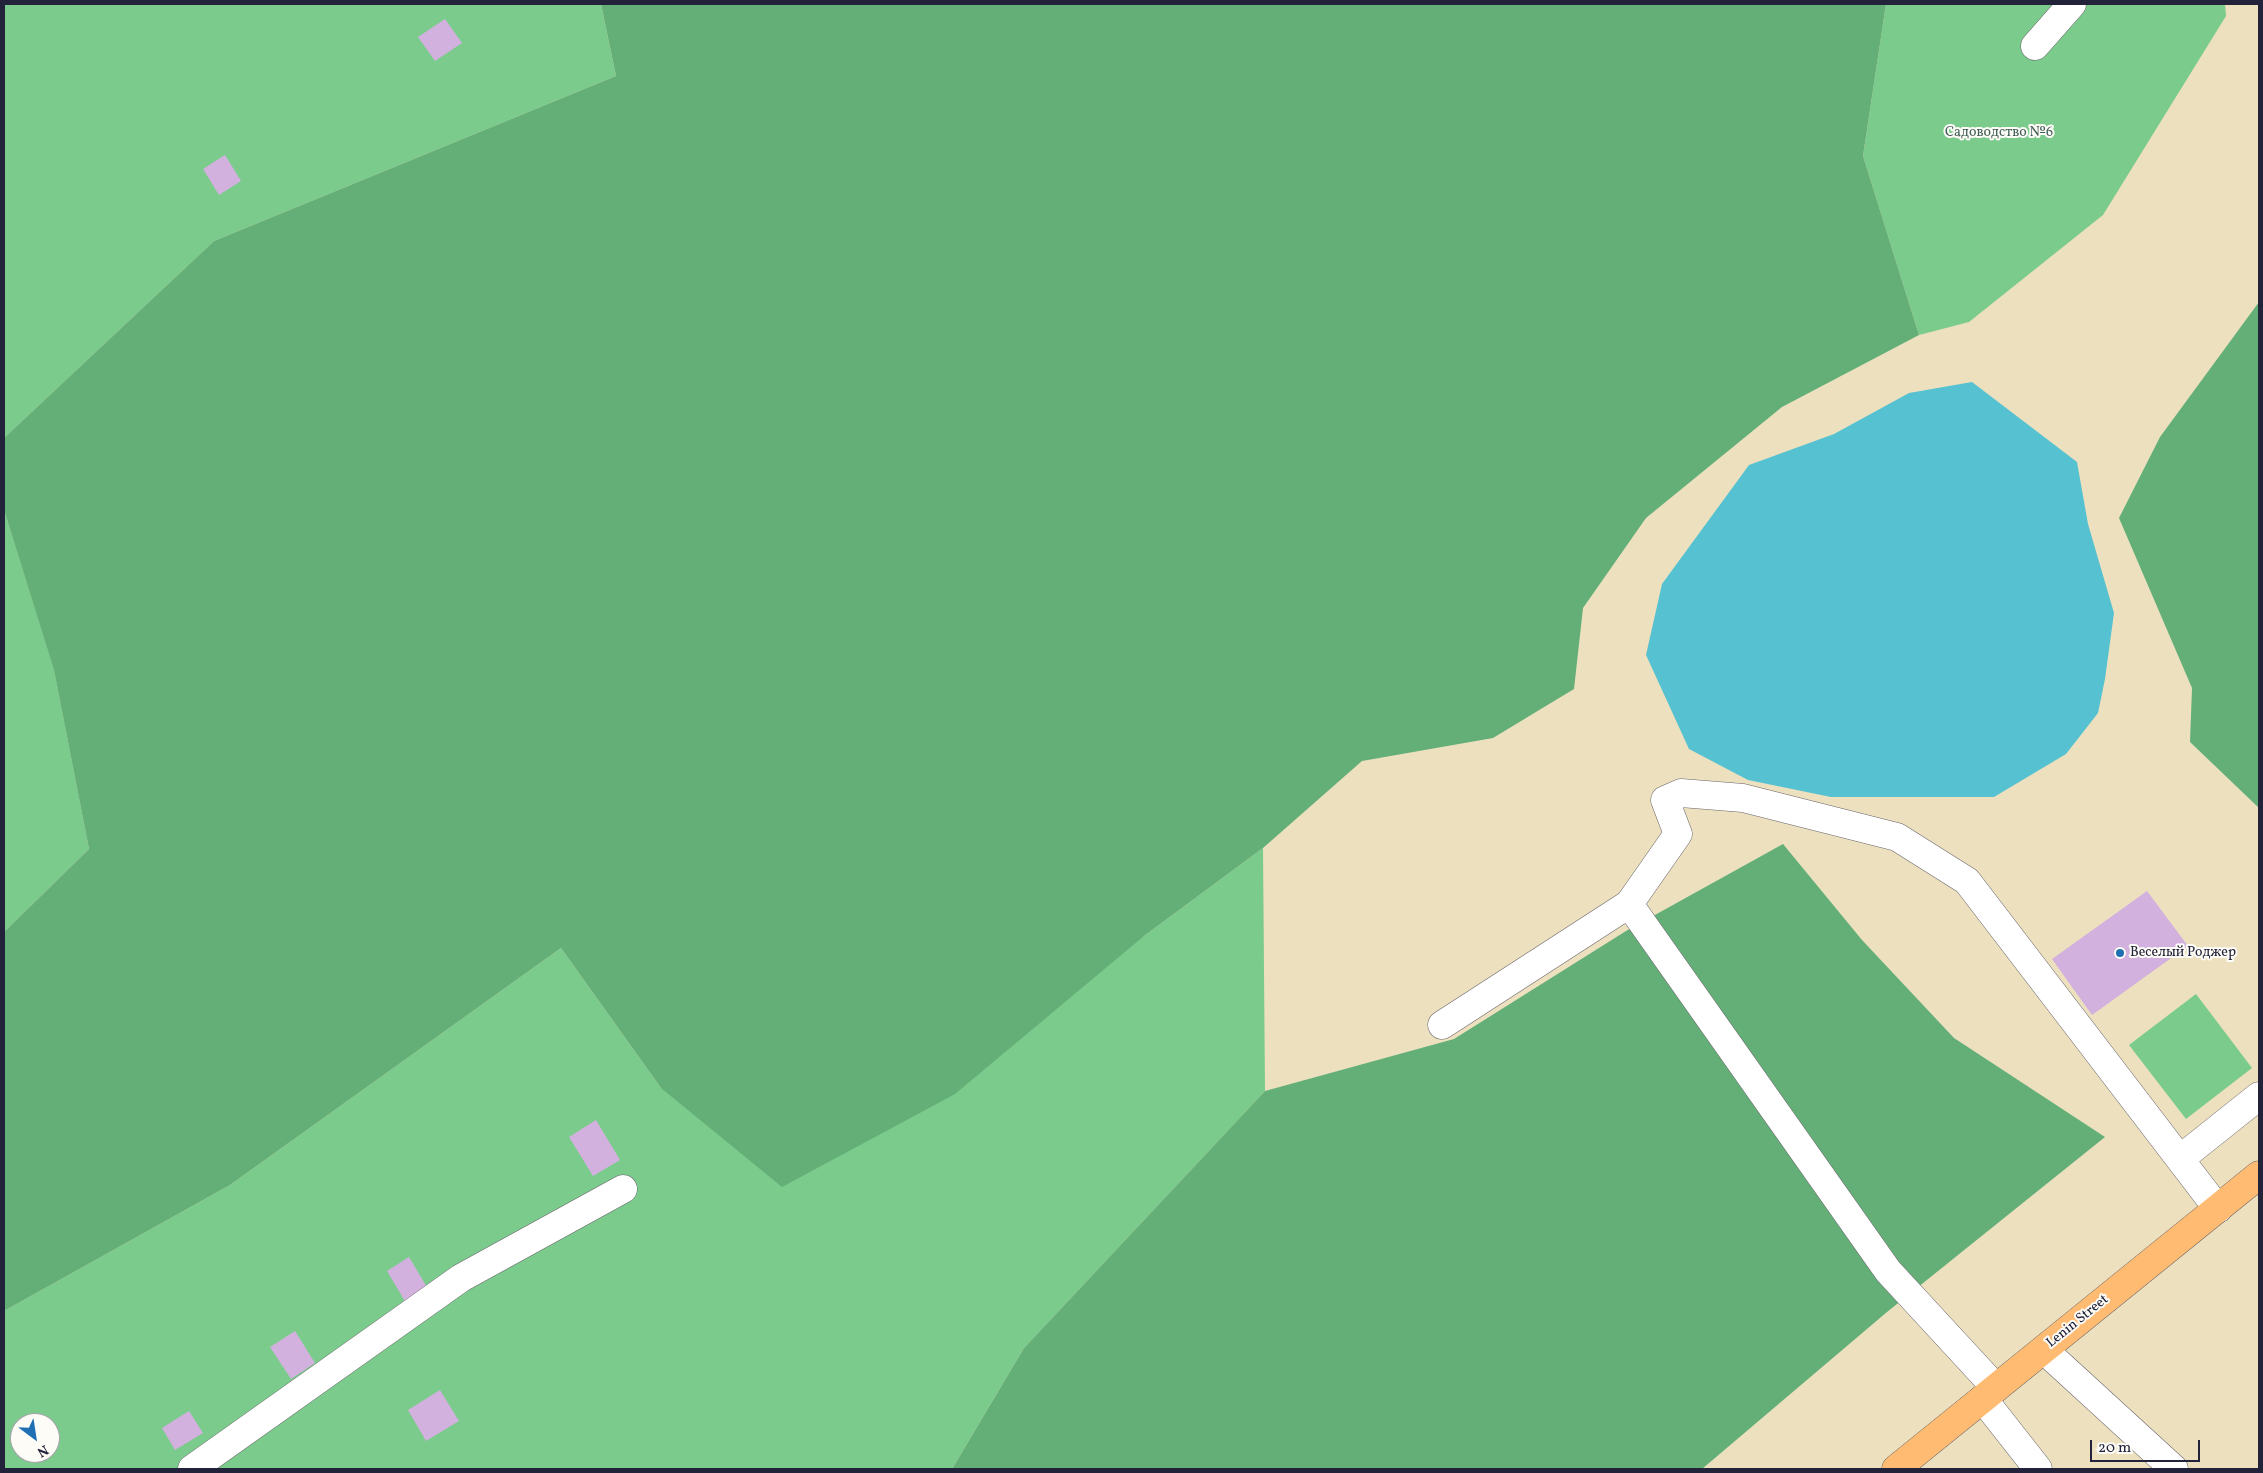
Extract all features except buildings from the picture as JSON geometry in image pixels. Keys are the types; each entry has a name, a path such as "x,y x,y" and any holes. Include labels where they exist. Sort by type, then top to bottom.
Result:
{"main road":[{"name":"Lenin Street","path":"1896,1469 2259,1175"}],"lane":[{"path":"2035,46 2072,4"},
{"path":"1442,1025 1629,904 1678,834 1665,800 1681,793 1743,798 1898,837 1967,881 2218,1209"},
{"path":"1629,904 1888,1271 1990,1394 2038,1469"},
{"path":"2180,1159 2259,1096"},
{"path":"192,1469 461,1278 623,1189"},
{"path":"2044,1350 2174,1469"}],"green space":[{"path":"4,4 601,4 616,76 214,241 4,438"},
{"path":"601,4 1886,4 1863,156 1919,335 1782,407 1646,518 1583,608 1574,689 1493,738 1362,761 1263,848 1144,936 955,1094 782,1187 661,1088 561,948 230,1185 4,1311 4,932 89,849 54,670 4,510 4,438 214,241 616,76"},
{"name":"Садоводство №6","path":"1886,4 2225,4 2226,16 2103,215 1969,322 1919,335 1863,156"},
{"path":"2259,302 2259,808 2190,742 2192,688 2119,518 2160,437"},
{"path":"4,510 54,669 89,849 4,932"},
{"path":"1783,844 1862,940 1954,1038 2105,1137 1887,1312 1702,1469 952,1469 1024,1348 1265,1091 1454,1039 1626,931"},
{"path":"1263,848 1265,1091 1024,1348 952,1469 4,1469 4,1311 230,1185 561,948 661,1088 1144,936"},
{"path":"2196,994 2252,1068 2186,1119 2129,1045"}],"water":[{"path":"1972,382 2077,462 2088,524 2114,613 2105,679 2098,713 2066,754 1994,797 1831,797 1748,780 1689,749 1646,655 1662,584 1749,465 1834,434 1909,393"}],"place":[{"name":"Веселый Роджер","path":"2120,953"}]}
